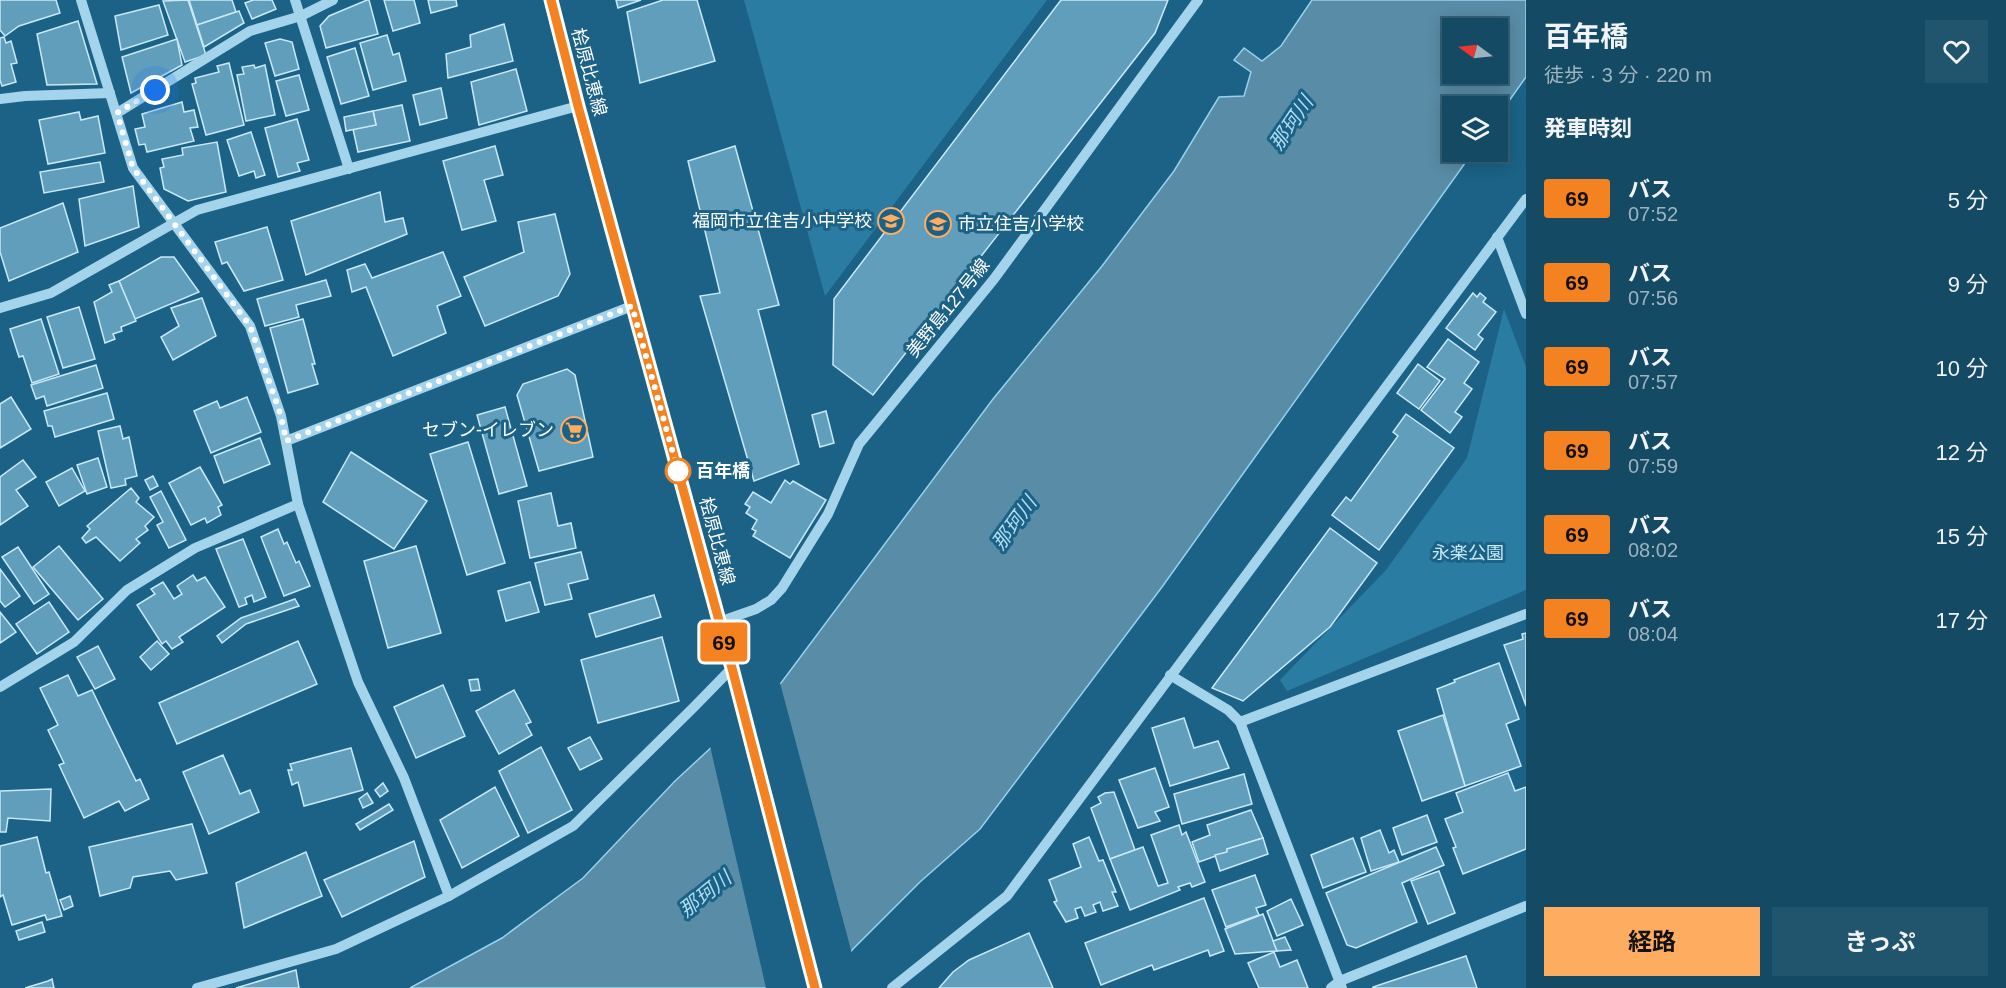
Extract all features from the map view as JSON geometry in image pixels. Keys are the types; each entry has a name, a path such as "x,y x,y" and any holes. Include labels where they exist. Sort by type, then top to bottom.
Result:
{"main road":[{"name":"桧原比恵線","path":"551,0 632,306 732,668 815,988"}],"street":[{"path":"81,0 133,168 250,326 281,416 298,504 358,682 404,778 449,896"},
{"path":"295,0 349,169"},
{"path":"117,113 250,32 301,16 333,0"},
{"name":"美野島127号線","path":"719,622 756,609 771,600 782,588 828,514 859,444 994,279 1198,0"},
{"path":"0,99 110,93"},
{"path":"0,308 51,293 196,210 578,106"},
{"path":"892,988 1007,896 1526,199"},
{"path":"1497,237 1526,314"},
{"path":"286,441 632,306"},
{"path":"0,687 74,642 127,590 195,548 298,504"},
{"path":"1240,722 1526,614"},
{"path":"197,988 336,949 449,896 573,826 732,668"},
{"path":"1170,675 1228,710 1240,722 1338,986 1526,906"}],"green space":[{"path":"744,0 1047,0 825,296"},
{"name":"永楽公園","path":"1504,309 1526,367 1526,590 1287,691 1280,680 1386,570 1467,458"}],"water":[{"name":"那珂川","path":"1312,0 1526,0 1526,77 1508,102 1508,96 1442,96 1442,162 1466,162 1162,587 980,829 920,882 853,949 819,988 410,988 502,938 583,878 675,781 781,683 993,399 1102,266 1174,171 1219,97 1244,96 1251,72 1234,60 1244,48 1262,61 1281,46"}],"pier":[{"path":"779,679 852,954 823,988 766,988 710,746"}],"building":[{"path":"0,0 56,0 60,13 19,26 5,36 0,30"},
{"path":"188,0 206,55 185,62 163,1"},
{"path":"189,0 232,0 236,12 197,25"},
{"path":"253,0 272,0 276,9 252,19 245,3"},
{"path":"369,0 378,34 326,48 320,26 329,16"},
{"path":"384,0 414,0 420,23 393,31"},
{"path":"428,0 456,0 457,6 431,13"},
{"path":"616,0 641,0 618,8"},
{"path":"663,0 697,0 715,61 640,83 627,12"},
{"path":"1061,0 1168,0 1155,33 873,395 833,365 834,299"},
{"path":"159,5 168,35 121,50 115,16"},
{"path":"239,11 244,23 204,47 197,25"},
{"path":"78,21 97,84 47,85 37,34"},
{"path":"504,24 513,61 448,78 446,54 471,47 470,35"},
{"path":"387,35 393,55 399,53 406,81 373,90 360,43"},
{"path":"4,37 6,43 11,41 17,63 11,64 16,82 2,86 0,38"},
{"path":"177,39 182,65 131,93 122,57"},
{"path":"280,39 292,42 299,69 275,76 265,43"},
{"path":"355,48 369,96 341,104 327,57"},
{"path":"229,63 244,125 206,135 192,84 196,83 195,78 219,72 217,66"},
{"path":"254,65 255,68 265,65 275,115 246,121 237,75 244,74 242,67"},
{"path":"516,69 527,111 479,125 471,82"},
{"path":"299,75 309,110 286,116 276,81"},
{"path":"441,88 447,118 420,125 413,95"},
{"path":"182,102 184,112 194,110 198,127 190,128 194,141 147,152 145,144 139,145 135,129 145,127 142,114"},
{"path":"402,105 410,141 358,152 353,129 376,125 373,111"},
{"path":"373,111 376,125 346,131 344,117"},
{"path":"79,112 81,120 98,116 105,153 48,164 39,120"},
{"path":"297,119 309,160 297,163 300,171 278,177 265,128"},
{"path":"251,132 265,175 256,178 254,171 239,176 227,140"},
{"path":"217,142 226,192 188,201 164,189 160,168 164,167 162,159 183,155 182,148"},
{"path":"495,146 503,175 484,180 496,221 462,230 443,161"},
{"path":"735,146 779,305 758,310 799,464 754,481 700,296 720,293 688,161"},
{"path":"100,162 104,182 44,193 40,172"},
{"path":"133,186 139,227 85,246 79,199"},
{"path":"380,192 385,222 403,218 407,234 306,275 291,221"},
{"path":"63,203 78,252 9,281 0,252 0,228"},
{"path":"555,214 570,274 558,296 485,326 464,277 524,252 518,222"},
{"path":"267,227 283,280 244,291 227,262 222,264 215,242"},
{"path":"443,252 461,296 437,306 446,333 393,356 366,287 352,292 347,270 365,264 372,278"},
{"path":"161,257 174,257 199,292 135,319 119,281"},
{"path":"326,280 331,296 296,305 299,317 265,326 257,299"},
{"path":"119,281 136,321 121,327 122,331 113,334 115,339 105,343 94,302 112,292 109,285"},
{"path":"1473,293 1477,297 1480,293 1486,298 1483,302 1496,312 1478,335 1483,339 1475,350 1446,328"},
{"path":"202,298 216,336 173,360 161,337 179,326 171,308"},
{"path":"79,307 95,359 63,368 47,317"},
{"path":"41,319 59,374 32,383 23,356 19,357 10,329"},
{"path":"303,319 318,384 288,393 270,328"},
{"path":"1448,339 1479,362 1464,383 1472,389 1455,412 1462,417 1450,433 1421,410 1445,379 1427,367"},
{"path":"1418,364 1440,381 1419,409 1397,393"},
{"path":"96,365 103,388 47,406 44,396 36,399 31,385"},
{"path":"567,369 575,375 593,457 539,471 517,395 523,384"},
{"path":"107,393 114,419 55,437 52,426 48,426 44,411"},
{"path":"11,397 31,429 0,448 0,404"},
{"path":"247,397 261,432 211,453 194,411 217,401 220,408"},
{"path":"505,407 527,486 499,494 477,415"},
{"path":"826,411 834,443 820,447 812,415"},
{"path":"1406,414 1454,448 1379,550 1332,515 1346,497 1351,501 1398,436 1393,432"},
{"path":"120,426 123,439 129,437 137,476 125,479 126,485 111,488 98,431"},
{"path":"260,438 270,464 224,483 214,456"},
{"path":"468,442 505,563 467,575 430,454"},
{"path":"351,452 427,501 394,549 323,502"},
{"path":"98,458 107,487 87,494 77,465"},
{"path":"23,460 36,477 16,490 28,506 0,525 0,477"},
{"path":"200,467 222,505 218,507 221,515 207,523 205,518 191,525 169,483"},
{"path":"72,468 85,491 59,506 46,482"},
{"path":"153,476 158,486 150,490 145,480"},
{"path":"785,480 790,484 793,481 826,500 790,558 753,536 756,531 752,529 757,520 746,513 750,507 745,504 753,492 771,503"},
{"path":"131,488 139,498 136,502 154,517 145,526 148,530 136,539 140,543 120,561 96,537 86,543 82,538 90,529 87,526"},
{"path":"161,491 186,540 169,548 157,525 163,522 150,497"},
{"path":"551,493 558,526 571,523 576,548 530,558 518,501"},
{"path":"1330,528 1377,563 1330,627 1243,701 1212,688"},
{"path":"278,529 284,544 287,542 296,563 299,561 310,586 284,596 261,537"},
{"path":"243,539 266,597 254,602 252,595 245,598 247,604 239,607 216,549"},
{"path":"59,546 103,599 78,620 33,567"},
{"path":"416,546 441,633 388,648 364,561"},
{"path":"18,547 49,594 34,604 2,557"},
{"path":"581,552 588,579 568,584 572,599 545,605 535,563"},
{"path":"0,569 20,596 5,607 0,601"},
{"path":"193,575 197,581 205,577 225,607 179,637 183,642 172,649 166,641 162,644 137,605 155,594 151,589 163,582 174,599 182,594 177,586"},
{"path":"530,582 539,612 506,621 498,591"},
{"path":"654,595 661,617 596,637 589,614"},
{"path":"295,599 299,606 246,624 222,643 217,636 241,618"},
{"path":"49,602 69,632 37,654 16,624"},
{"path":"0,612 16,632 0,643"},
{"path":"1526,633 1526,706 1504,645 1523,639 1522,634"},
{"path":"662,637 679,701 598,723 581,660"},
{"path":"157,641 169,654 151,670 140,657"},
{"path":"298,641 317,684 177,744 159,703"},
{"path":"98,646 115,679 95,689 77,657"},
{"path":"1499,663 1519,719 1506,724 1521,766 1465,786 1437,689"},
{"path":"68,675 78,696 92,690 136,781 140,779 149,799 125,811 119,801 84,818 59,765 64,763 48,730 58,725 40,688"},
{"path":"478,679 480,690 471,691 469,680"},
{"path":"443,685 465,736 416,758 394,707"},
{"path":"514,690 531,722 526,724 532,735 499,754 476,711"},
{"path":"1443,715 1465,786 1422,801 1398,731"},
{"path":"1184,718 1194,748 1218,741 1229,768 1170,786 1152,728"},
{"path":"590,737 602,759 580,770 568,748"},
{"path":"541,747 572,810 528,833 499,771"},
{"path":"351,748 363,790 304,806 298,782 292,785 288,770 292,770 290,764"},
{"path":"223,755 240,794 250,790 259,812 209,834 183,772"},
{"path":"1155,768 1169,807 1155,812 1160,821 1138,828 1119,780"},
{"path":"1508,773 1515,791 1526,787 1526,849 1463,874 1445,819 1463,812 1456,793"},
{"path":"1244,774 1252,804 1182,824 1174,794"},
{"path":"383,783 388,791 380,797 375,790"},
{"path":"495,787 519,836 462,868 440,820"},
{"path":"51,789 50,821 8,818 6,832 0,832 0,791"},
{"path":"1114,792 1135,850 1110,859 1091,808 1101,803 1098,797"},
{"path":"367,793 373,803 363,808 359,799"},
{"path":"389,804 393,810 360,830 356,824"},
{"path":"1251,810 1263,838 1227,849 1227,852 1199,862 1192,842 1210,835 1207,825"},
{"path":"1427,815 1437,842 1402,855 1393,828"},
{"path":"192,824 207,873 176,880 170,871 133,877 130,888 100,896 89,847"},
{"path":"1179,825 1182,835 1186,832 1205,882 1192,887 1190,883 1178,887 1180,890 1130,910 1110,859 1143,847 1158,886 1168,883 1151,835"},
{"path":"1380,830 1389,853 1394,850 1399,862 1371,871 1361,838"},
{"path":"37,837 46,873 49,872 62,916 47,920 45,915 12,925 3,895 0,897 0,846"},
{"path":"1089,837 1099,861 1103,860 1116,892 1112,892 1118,906 1103,911 1100,902 1093,905 1096,912 1085,916 1081,907 1075,909 1078,918 1066,922 1054,902 1057,901 1049,880 1081,867 1073,844"},
{"path":"1263,838 1268,854 1220,871 1215,855"},
{"path":"1353,838 1366,872 1323,888 1311,855"},
{"path":"414,841 425,877 342,917 324,880"},
{"path":"1436,847 1444,865 1402,883 1417,922 1356,948 1347,945 1326,893"},
{"path":"306,852 322,896 244,928 236,883"},
{"path":"1439,871 1455,913 1428,924 1411,881"},
{"path":"1255,875 1266,905 1256,908 1259,915 1226,927 1212,890"},
{"path":"70,896 73,906 64,910 60,900"},
{"path":"1204,898 1224,951 1210,956 1208,950 1154,970 1152,965 1101,985 1085,943"},
{"path":"1291,899 1303,925 1277,936 1267,911"},
{"path":"1263,914 1277,951 1235,954 1225,929"},
{"path":"42,922 45,932 19,940 16,931"},
{"path":"1029,933 1053,988 939,988 953,972 969,960"},
{"path":"1285,937 1291,950 1277,951 1273,941"},
{"path":"1274,952 1280,967 1297,960 1308,988 1259,988 1248,963"},
{"path":"1466,956 1477,988 1373,988 1373,987"},
{"path":"296,970 299,988 236,988"},
{"path":"52,979 54,988 25,988 48,981"}],"bus line":[{"name":"69","path":"551,0 732,668 815,988"}],"place":[{"name":"福岡市立住吉小中学校","path":"891,221"},
{"name":"市立住吉小学校","path":"938,224"},
{"name":"セブン-イレブン","path":"574,430"},
{"name":"百年橋","path":"678,471"}],"route":[{"path":"155,90 117,113 133,168 250,326 281,416 286,441 632,306 678,471"}]}
